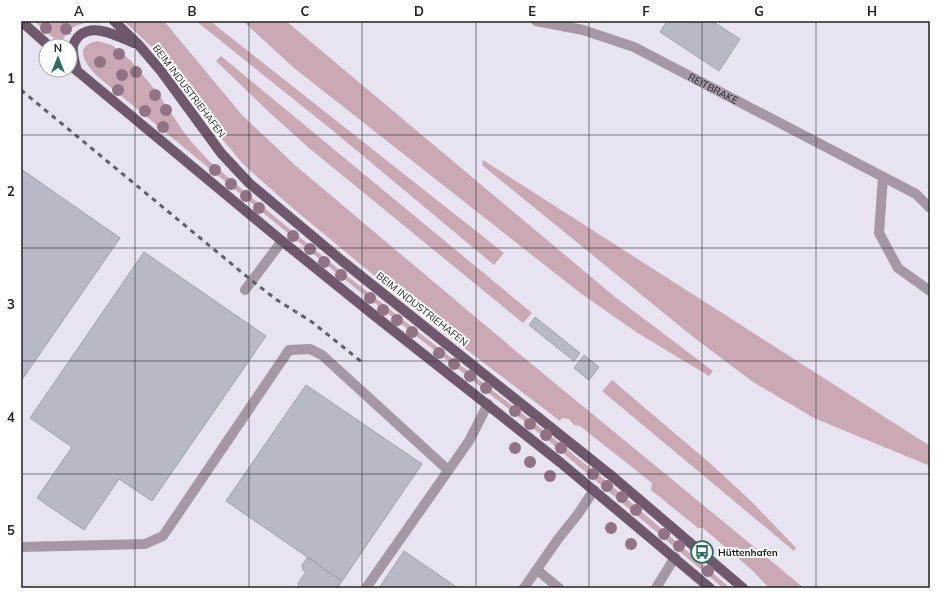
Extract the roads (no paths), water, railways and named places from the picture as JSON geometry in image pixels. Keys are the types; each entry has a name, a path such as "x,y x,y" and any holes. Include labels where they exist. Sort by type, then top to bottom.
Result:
{"main road":[{"path":"21,21 40,38"},
{"name":"BEIM INDUSTRIEHAFEN","path":"114,21 138,44 161,71 221,153 249,183 341,260 607,472 743,588"},
{"path":"77,38 87,32 103,31 138,44"},
{"path":"78,71 282,241 594,490 710,588"}],"street":[{"name":"REITBRAKE","path":"536,21 582,30 634,47 916,194 930,208"},
{"path":"883,177 879,233 898,268 930,291"},
{"path":"245,290 282,241"},
{"path":"21,547 145,544 163,536 289,350 310,349 322,355 448,470"},
{"path":"366,588 469,441 488,404"},
{"path":"524,588 594,490"},
{"path":"656,588 675,558"},
{"path":"537,570 559,588"}],"railway":[{"path":"21,90 251,280 277,300 312,322 363,363"}],"place":[{"name":"Hüttenhafen","path":"702,552"}]}
